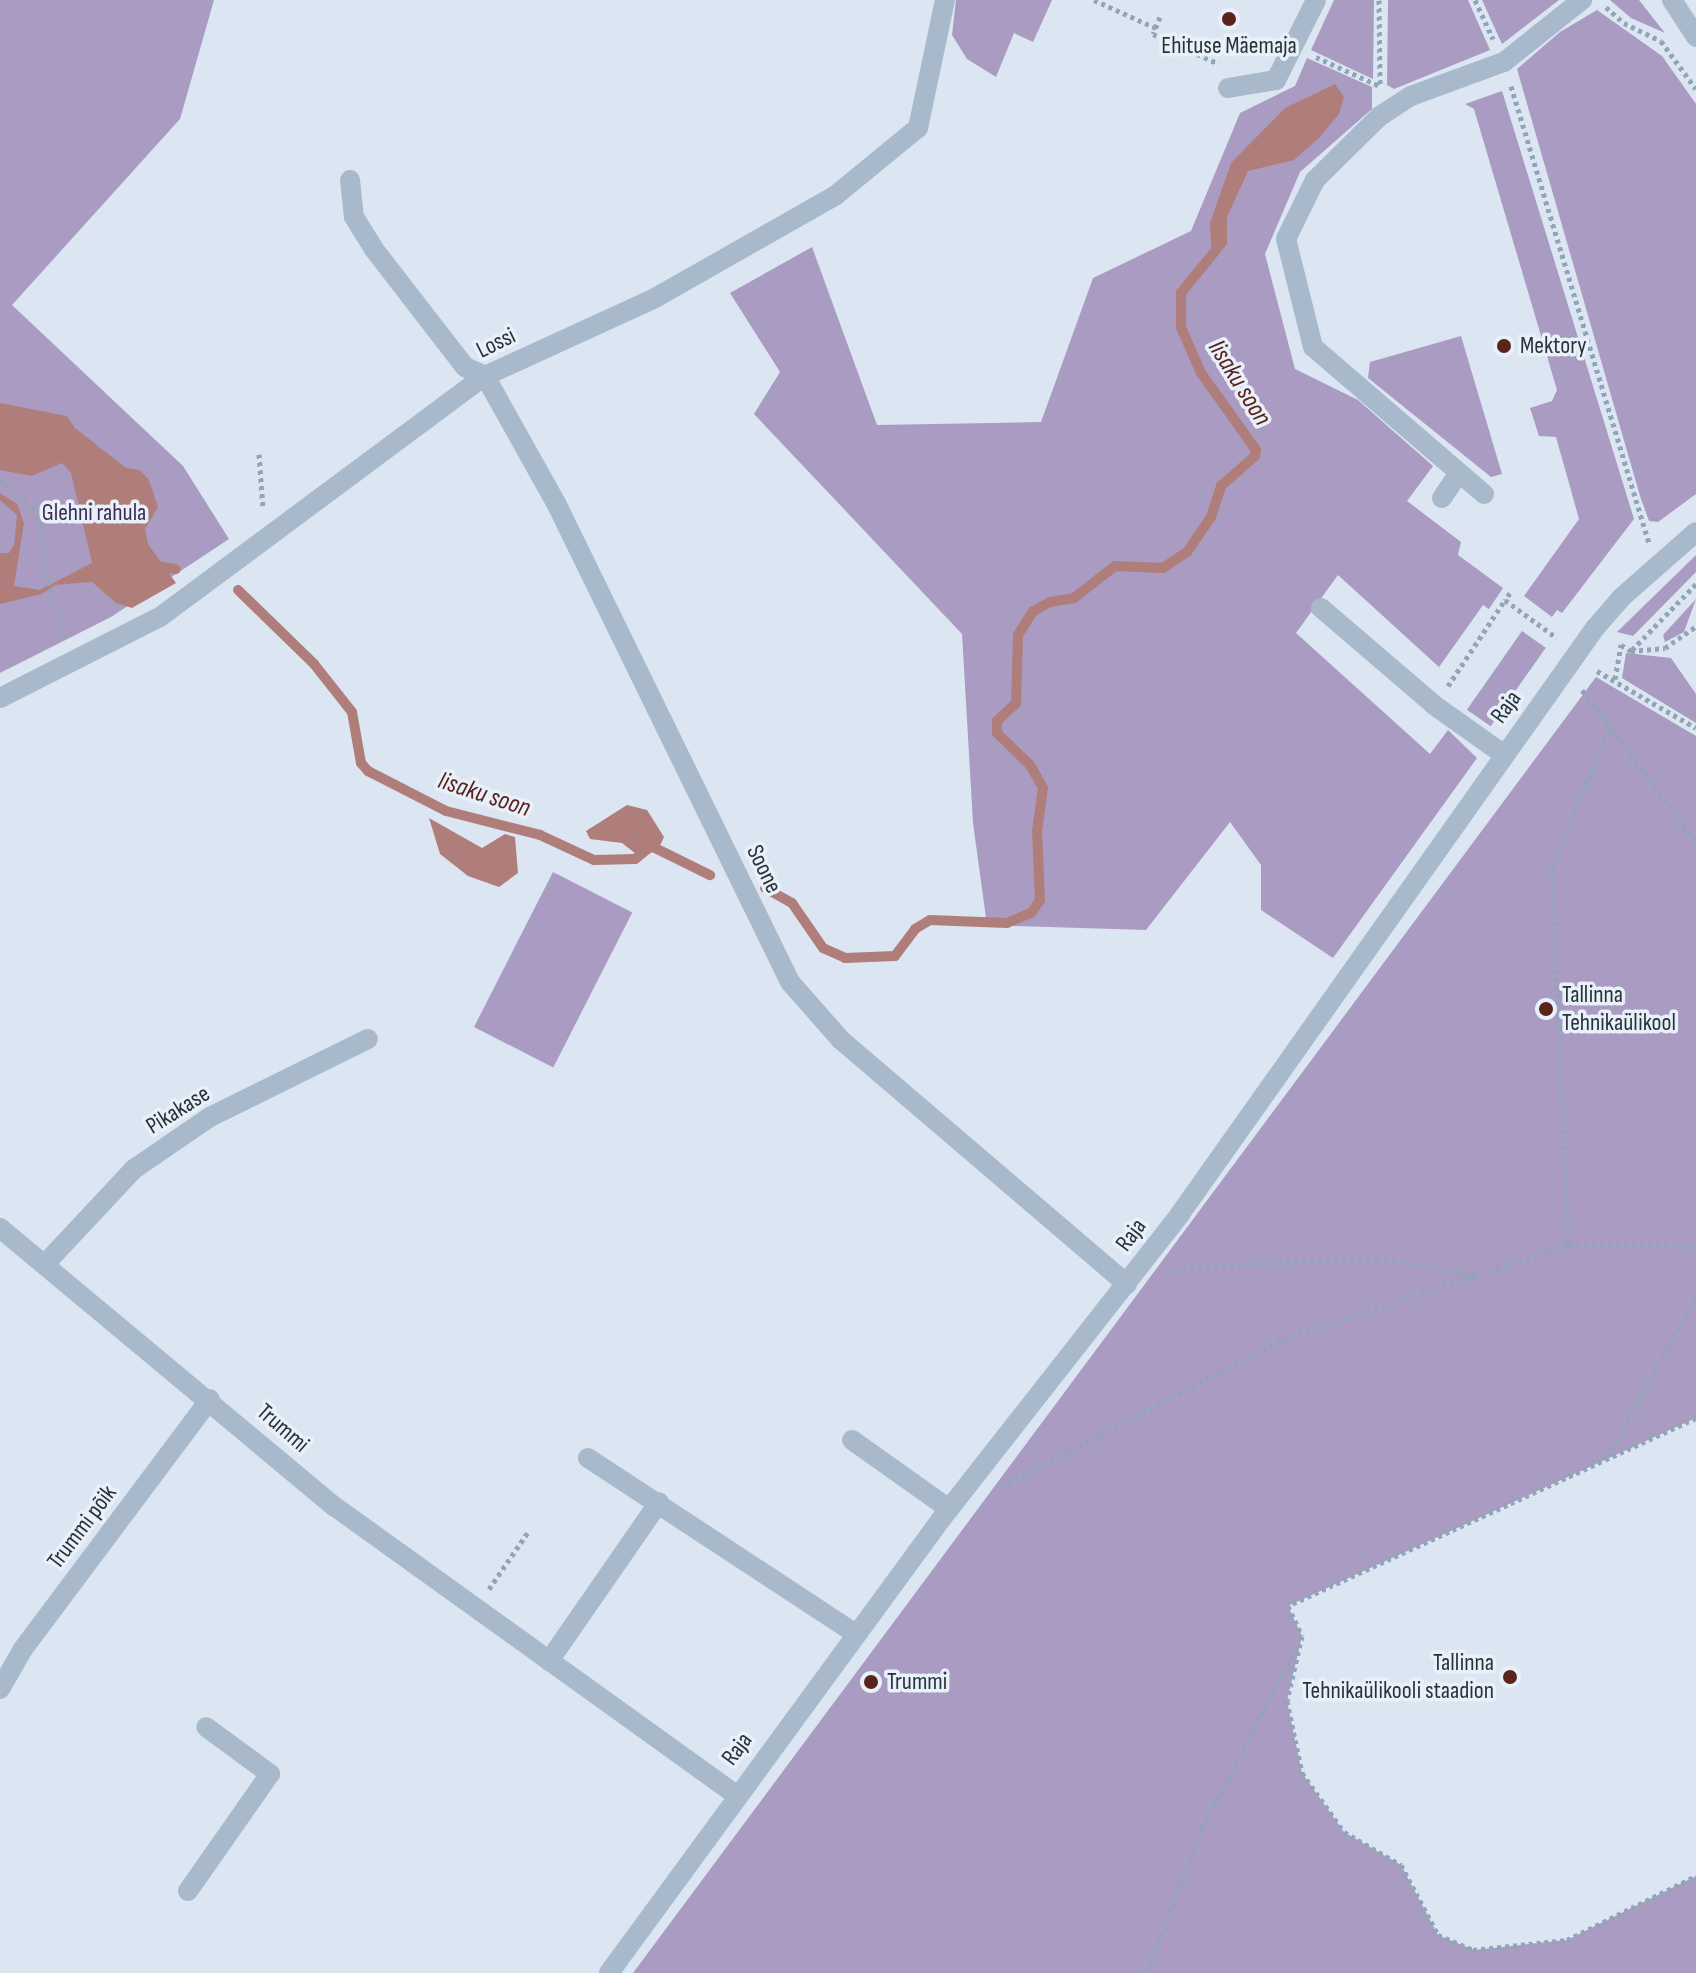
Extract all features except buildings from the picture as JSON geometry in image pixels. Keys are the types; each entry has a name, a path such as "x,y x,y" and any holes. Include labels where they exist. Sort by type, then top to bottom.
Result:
{"street":[{"name":"Lossi","path":"0,698 160,617 485,376 655,298 836,195 911,138 937,61 945,0"},
{"path":"1228,88 1276,80 1316,0"},
{"path":"1484,494 1313,347 1286,239 1315,180 1371,144 1380,116 1411,96 1504,62 1582,0"},
{"path":"1672,0 1696,37"},
{"path":"350,180 354,217 373,248 465,367 485,376"},
{"name":"Soone","path":"485,376 556,503 790,982 841,1040 1127,1284"},
{"path":"1442,498 1459,473"},
{"name":"Raja","path":"609,1973 736,1795 949,1509 1127,1284 1595,628 1658,563 1696,532"},
{"path":"1321,608 1434,705 1503,754"},
{"name":"Pikakase","path":"45,1264 134,1169 210,1117 368,1039"},
{"name":"Trummi","path":"0,1228 210,1399 334,1506 736,1795"},
{"name":"Trummi põik","path":"2,1686 23,1649 210,1399"},
{"path":"852,1440 949,1509"},
{"path":"588,1458 856,1634"},
{"path":"549,1661 659,1502"},
{"path":"188,1891 270,1774 206,1727"}],"path":[{"path":"1094,0 1156,28"},
{"path":"1379,0 1380,116"},
{"path":"1475,0 1504,62 1658,563"},
{"path":"1600,0 1624,23 1661,41 1696,89"},
{"path":"1160,17 1153,34 1261,83"},
{"path":"1292,47 1380,87"},
{"path":"259,454 266,541"},
{"path":"0,479 33,508 41,526 48,580 73,661"},
{"path":"1631,651 1696,584"},
{"path":"1434,705 1510,593"},
{"path":"1505,600 1557,638"},
{"path":"1615,679 1621,645 1631,651 1665,648 1696,626"},
{"path":"1572,698 1593,669 1696,728"},
{"path":"1580,687 1696,843"},
{"path":"1568,1245 1552,867 1610,726"},
{"path":"996,1489 1283,1339 1568,1245 1696,1246"},
{"path":"1127,1284 1190,1267 1376,1258 1474,1276"},
{"path":"1607,1457 1696,1298"},
{"path":"1696,1418 1288,1606 1302,1636 1287,1701 1302,1773 1344,1832 1401,1865 1438,1935 1473,1950 1567,1940 1696,1876"},
{"path":"486,1593 528,1532"},
{"path":"1147,1973 1202,1828 1302,1636"}],"green space":[{"name":"Glehni rahula","path":"0,0 214,0 180,119 12,305 183,466 229,539 111,617 0,673"},
{"path":"956,0 1052,0 1033,42 1014,33 996,77 967,59 952,35"},
{"path":"1334,0 1374,0 1373,79 1311,50"},
{"path":"1388,0 1468,0 1490,50 1394,89 1387,85"},
{"path":"1482,0 1559,0 1502,44"},
{"path":"1610,0 1639,0 1665,33 1631,18"},
{"path":"1597,10 1662,56 1696,104 1696,494 1658,522 1649,521 1640,496 1517,69 1560,32"},
{"path":"1307,58 1372,87 1372,109 1300,172 1265,254 1295,369 1358,400 1433,466 1407,501 1461,542 1458,555 1503,588 1489,609 1483,605 1439,667 1338,575 1296,633 1430,754 1448,730 1477,758 1333,958 1261,910 1261,865 1230,822 1146,930 987,925 973,823 962,634 754,414 780,372 730,293 812,247 877,425 1041,422 1093,278 1191,231 1240,113 1295,86"},
{"path":"1502,91 1634,519 1562,613 1557,610 1552,617 1524,596 1579,519 1556,437 1539,436 1530,408 1552,401 1557,390 1474,109 1465,104"},
{"path":"1461,336 1502,474 1491,477 1368,378 1370,362"},
{"path":"1696,555 1696,572 1633,636 1617,632"},
{"path":"1696,599 1684,632 1665,642 1663,635"},
{"path":"1522,631 1546,648 1491,726 1467,710"},
{"path":"1626,653 1671,658 1696,694 1696,723 1622,678"},
{"name":"Tallinna Tehnikaülikool","path":"1596,677 1696,736 1696,1418 1288,1606 1302,1636 1287,1701 1302,1773 1344,1832 1401,1865 1438,1935 1474,1950 1567,1940 1696,1876 1696,1973 633,1973"},
{"path":"553,872 632,912 553,1067 474,1027"}],"shaded area":[{"path":"1335,84 1344,97 1339,114 1319,138 1294,160 1248,171 1227,217 1227,244 1212,262 1210,223 1231,163 1285,108"},
{"path":"0,403 67,416 75,428 126,468 140,470 149,480 158,507 145,529 148,544 176,583 132,608 116,603 92,582 55,585 42,594 0,604 0,553 9,553 14,545 17,515 0,500 0,493 17,504 24,523 14,586 40,590 92,563 71,473 62,463 32,476 0,470"},
{"path":"627,805 647,810 664,837 658,850 640,857 622,843 590,839 586,831"},
{"path":"429,818 482,848 505,834 515,837 518,873 499,887 468,876 440,854"}],"waterway":[{"name":"Iisaku soon","path":"765,888 792,903 823,948 845,958 895,956 915,929 930,920 1007,923 1031,913 1040,900 1037,831 1043,788 1030,765 997,733 997,721 1016,703 1018,635 1033,611 1050,602 1074,598 1115,566 1163,568 1187,552 1211,517 1221,486 1255,456 1256,450 1201,373 1181,327 1181,293 1215,251"},
{"path":"156,566 176,569"},
{"name":"Iisaku soon","path":"238,590 314,664 352,712 361,763 368,771 446,811 540,835 594,860 635,859 651,846 710,875"}],"place":[{"name":"Ehituse Mäemaja","path":"1229,19"},
{"name":"Mektory","path":"1504,346"},
{"name":"Tallinna Tehnikaülikool","path":"1546,1009"},
{"name":"Tallinna Tehnikaülikooli staadion","path":"1510,1677"},
{"name":"Trummi","path":"871,1682"}]}
